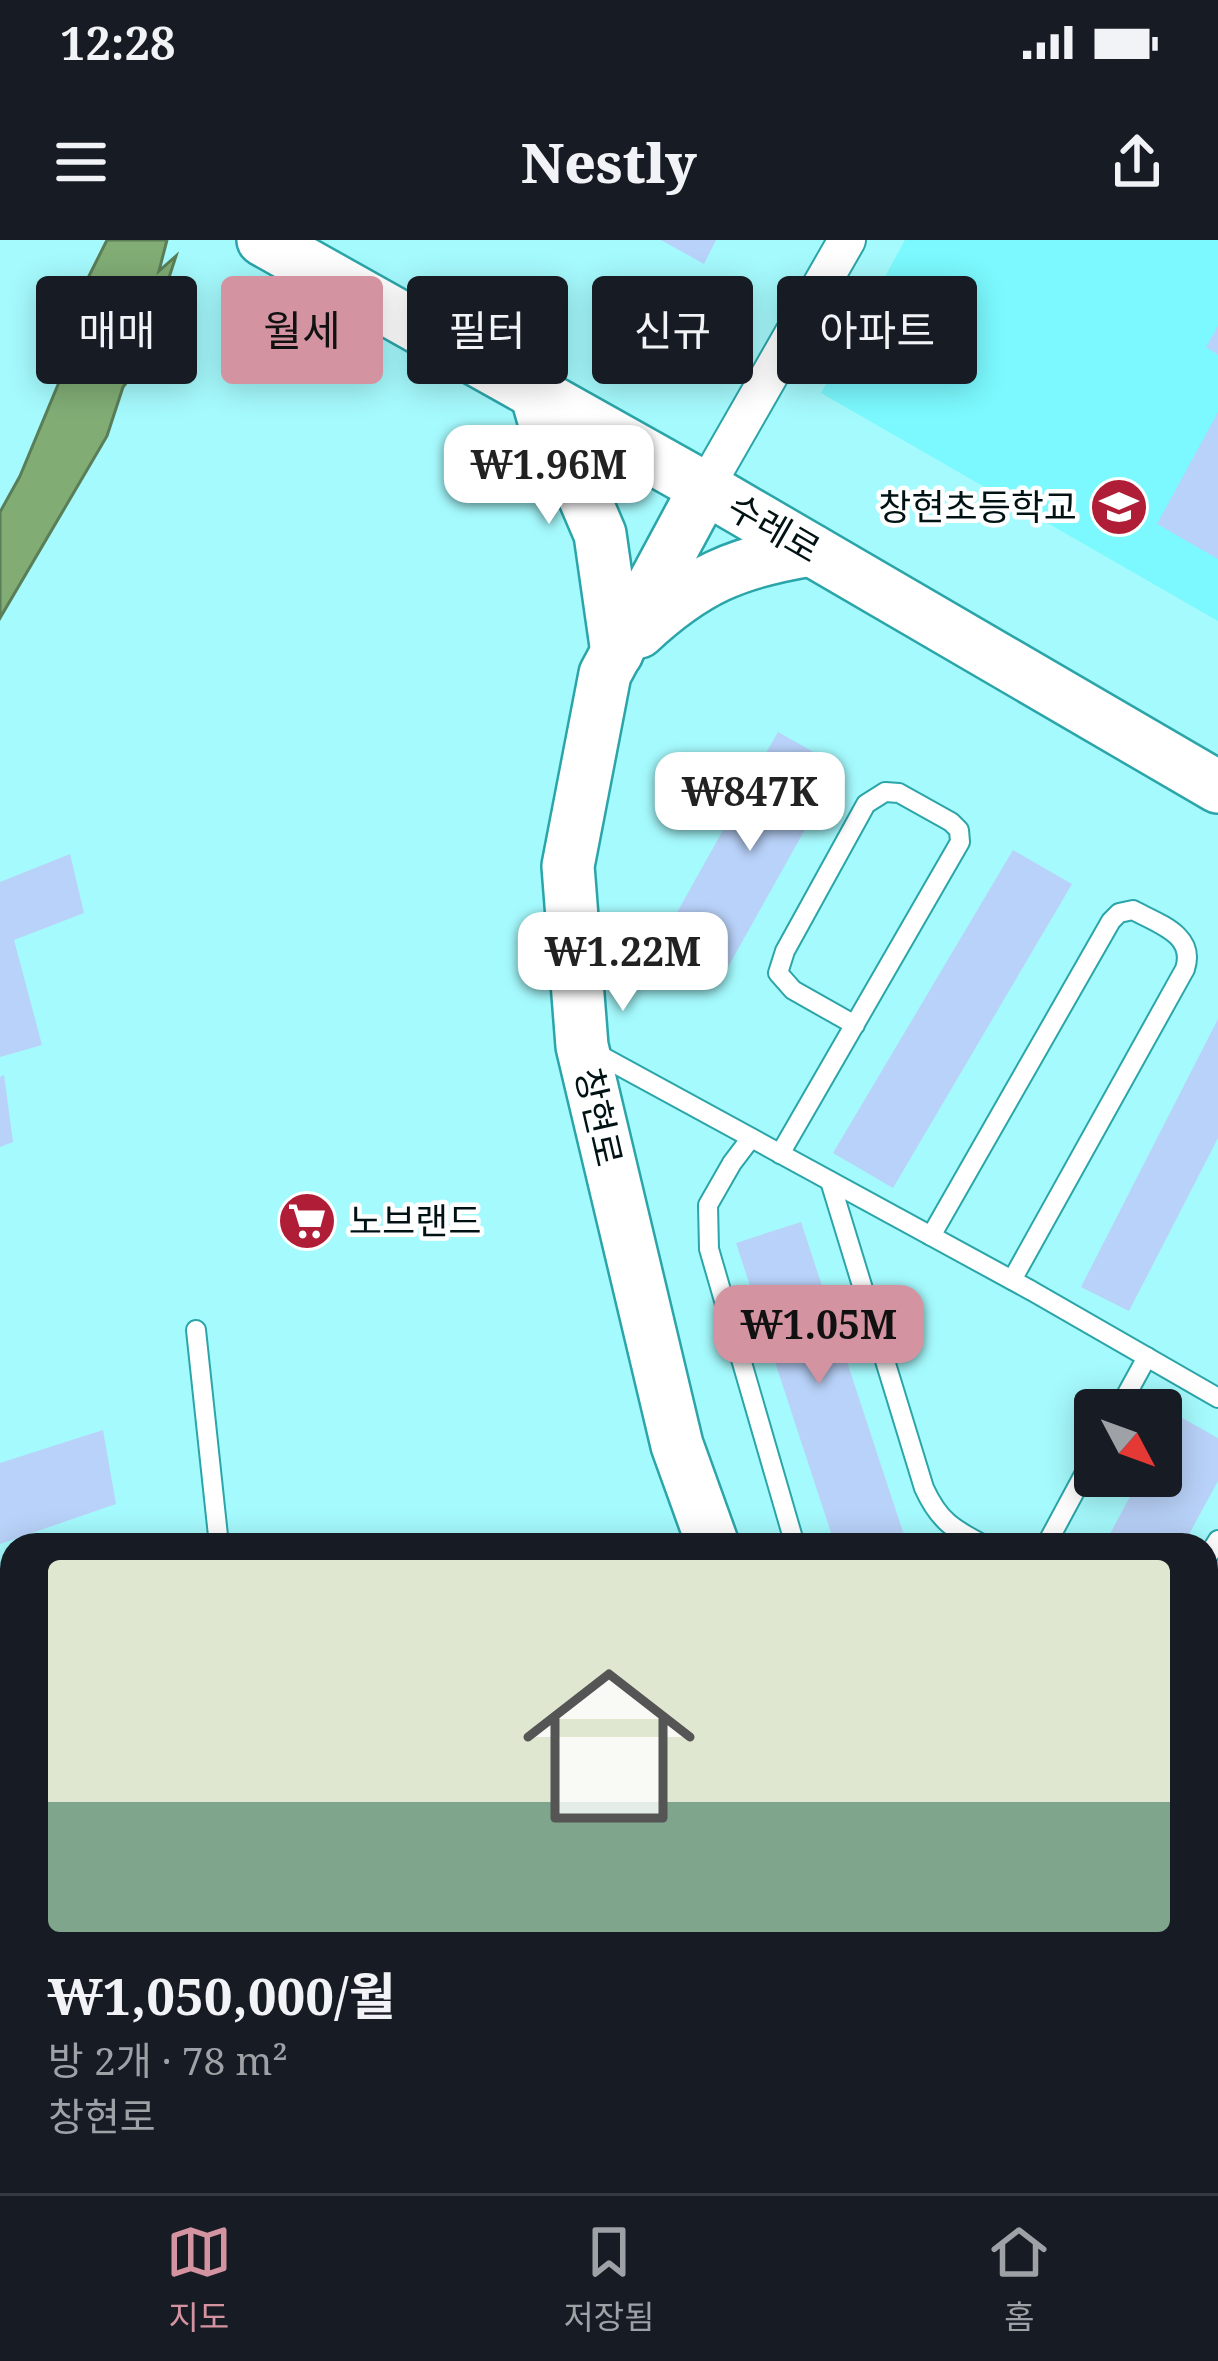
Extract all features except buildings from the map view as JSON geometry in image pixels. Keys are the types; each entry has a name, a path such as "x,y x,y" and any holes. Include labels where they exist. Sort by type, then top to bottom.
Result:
{"main road":[{"name":"수레로","path":"263,240 705,488 1218,787"},
{"path":"536,393 546,428 600,534 616,653"},
{"name":"창현로","path":"705,488 605,674 568,866 582,1046 677,1445 708,1533"},
{"path":"616,653 662,610 722,572 758,559 811,550"}],"street":[{"path":"705,488 847,240"}],"lane":[{"path":"780,1154 856,1025 960,842 951,822 899,793 884,792 866,804 785,951 778,973 793,990 856,1025"},
{"path":"931,1235 1111,921 1133,910 1167,928 1185,942 1190,954 1185,969 1012,1280"},
{"path":"582,1046 931,1235 1218,1399"},
{"path":"751,1138 708,1205 709,1249 792,1533"},
{"path":"830,1181 924,1488 935,1512 962,1533"},
{"path":"196,1330 218,1533"},
{"path":"1130,1389 1147,1358"},
{"path":"1052,1533 1074,1493"}],"shaded area":[{"path":"107,240 167,240 159,271 176,256 169,276 89,276"},
{"name":"창현초등학교","path":"905,240 1218,240 1218,621 821,393 826,384 977,384 977,276 885,276"},
{"path":"58,384 125,384 107,436 0,618 0,512"}],"place":[{"name":"창현초등학교","path":"1119,507"},
{"name":"노브랜드","path":"307,1221"}]}
